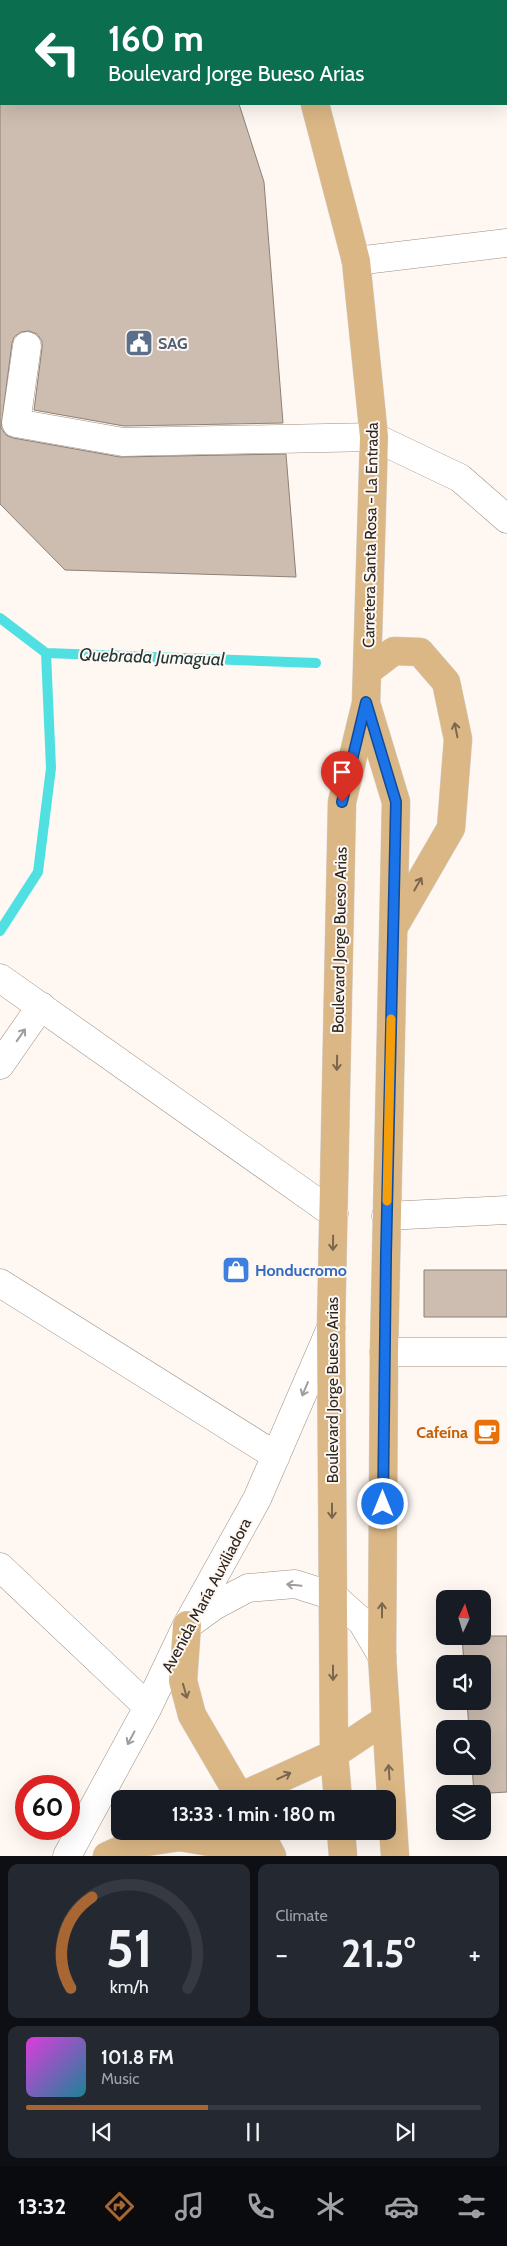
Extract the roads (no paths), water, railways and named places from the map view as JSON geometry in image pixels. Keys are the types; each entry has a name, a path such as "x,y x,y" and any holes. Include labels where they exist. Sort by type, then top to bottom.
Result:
{"main road":[{"name":"Carretera Santa Rosa - La Entrada","path":"315,105 356,261 374,437 369,670 366,702"},
{"path":"369,670 394,651 420,652 446,682 458,738 451,828 394,926"},
{"path":"366,702 396,802 386,1216 382,1656 395,1856"},
{"name":"Boulevard Jorge Bueso Arias","path":"337,1790 334,1754 331,1328 342,802 366,702"},
{"path":"187,1625 183,1681 192,1715 234,1790"},
{"path":"256,1790 334,1754 385,1720"},
{"path":"133,1844 180,1837 227,1845 249,1856"},
{"path":"107,1856 142,1840"},
{"path":"263,1840 272,1856"},
{"path":"342,1840 344,1856"}],"street":[{"path":"356,261 507,243"},
{"path":"27,346 8,420 123,442 374,437 460,478 507,518"},
{"path":"0,978 334,1214"},
{"path":"0,1065 42,1006"},
{"path":"386,1216 507,1210"},
{"path":"0,1282 276,1456"},
{"name":"Avenida María Auxiliadora","path":"67,1856 148,1707 187,1625 257,1499 331,1328"},
{"path":"384,1352 507,1352"},
{"path":"0,1567 148,1707"},
{"path":"187,1625 214,1606 248,1588 295,1584 333,1596 362,1622 382,1656"}],"waterway":[{"name":"Quebrada Jumagual","path":"0,618 46,653 316,663"},
{"path":"0,931 38,872 51,768 46,653"}],"place":[{"name":"SAG","path":"139,343"},
{"name":"Honducromo","path":"236,1270"},
{"name":"Cafeína","path":"487,1432"}]}
